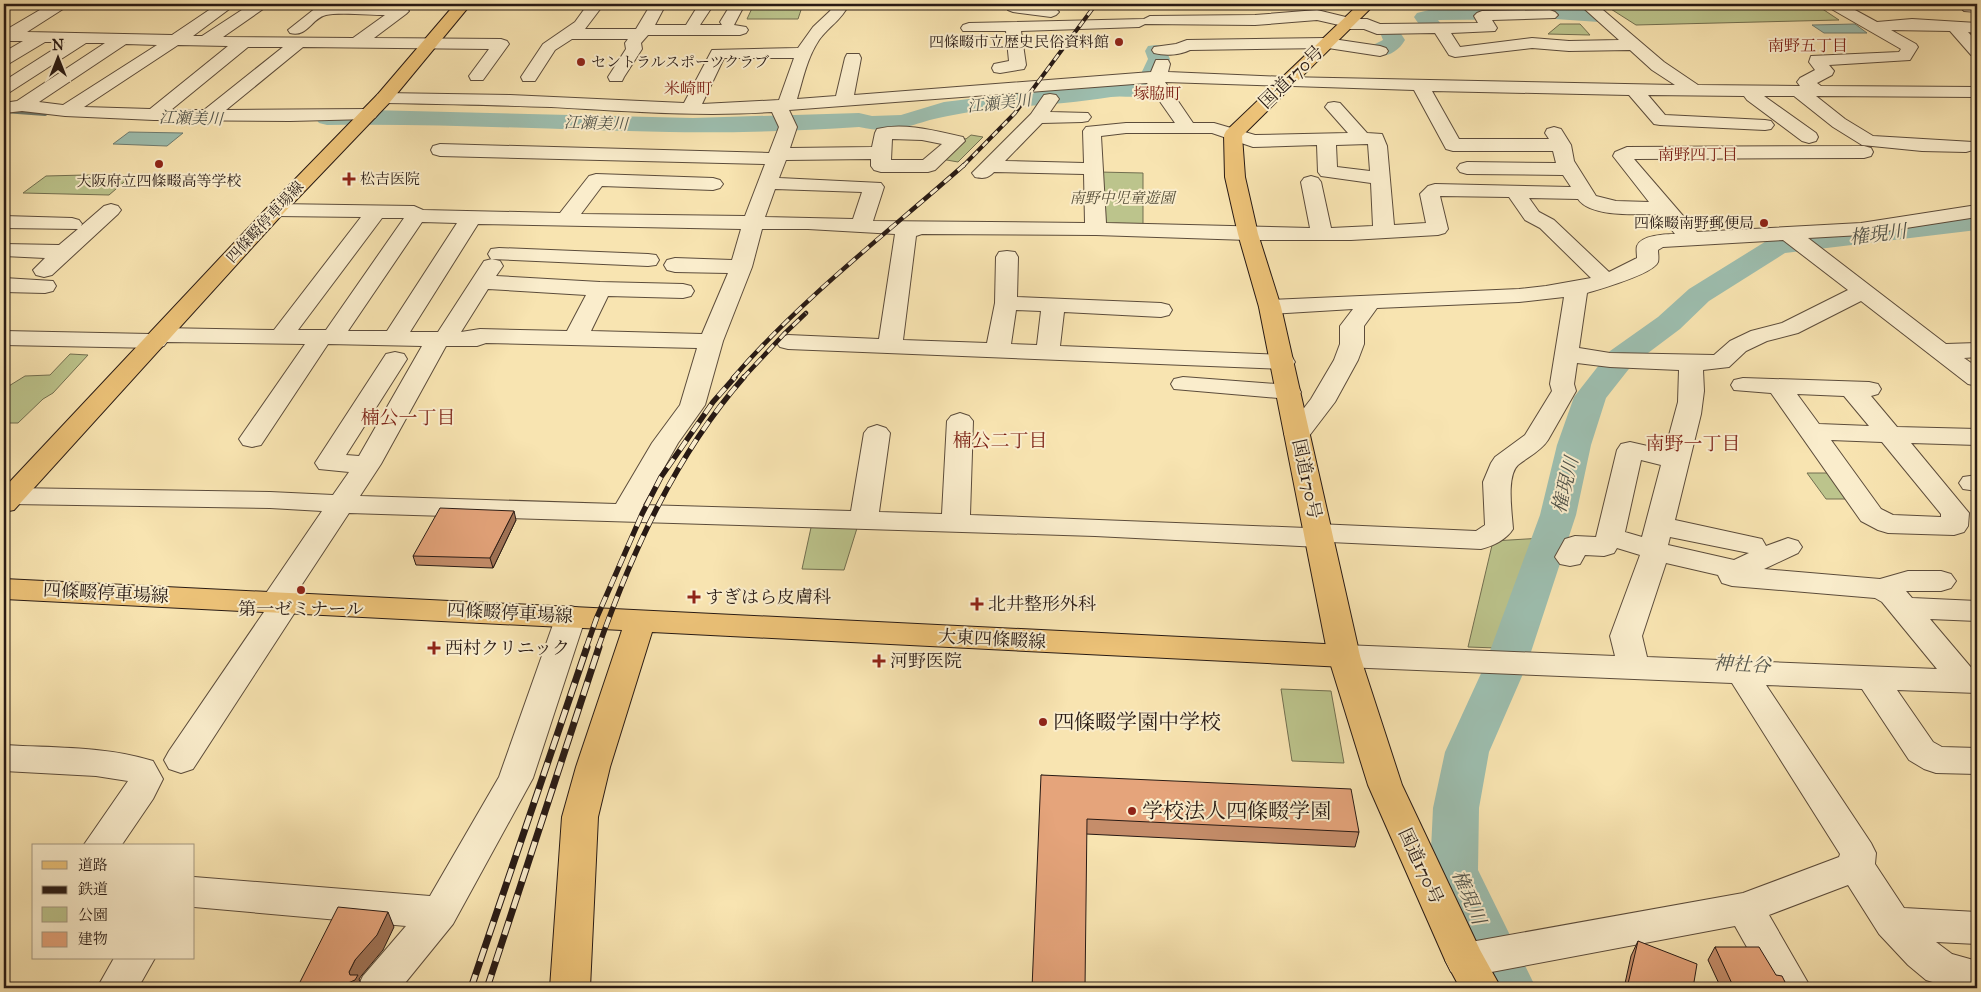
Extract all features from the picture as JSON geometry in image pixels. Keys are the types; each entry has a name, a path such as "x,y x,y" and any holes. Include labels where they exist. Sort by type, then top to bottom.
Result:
{"main road":[{"name":"四條畷停車場線","path":"6,500 159,338 276,210 384,98 463,4"},
{"name":"国道170号","path":"1367,4 1285,82 1233,135 1235,177 1248,234 1270,307 1283,362 1344,656 1385,785 1484,965"},
{"name":"四條畷停車場線","path":"4,588 640,621"},
{"name":"大東四條畷線","path":"640,621 1344,656"},
{"path":"570,988 580,817 593,767 640,621"}],"street":[{"path":"7,36 60,4 151,4"},
{"path":"4,88 118,4"},
{"path":"65,111 227,4"},
{"path":"206,41 261,4"},
{"path":"529,76 549,47 581,25 596,4"},
{"path":"616,77 634,49 633,43 642,32 658,4"},
{"path":"693,24 706,4"},
{"path":"568,34 642,32 734,26 738,4"},
{"path":"624,513 665,443 692,405 711,341 740,267 753,222 777,156 785,115 803,53 819,28 837,14 841,4"},
{"path":"1013,4 1013,7 1051,12"},
{"path":"1587,4 1658,66 1698,91 1721,112 1718,115 1725,123"},
{"path":"1816,91 1806,82 1826,71 1816,62 1817,60 1904,57 1910,47 1833,4"},
{"path":"1134,6 1133,11 1144,21 1163,58 1156,83 1188,128"},
{"path":"209,115 322,10 401,11 357,44"},
{"path":"340,31 368,10"},
{"path":"969,28 1144,21 1255,20 1318,14 1347,23 1367,24 1377,30 1489,28 1482,16 1550,15"},
{"path":"280,21 300,31 357,44 501,44 477,76"},
{"path":"1874,27 1894,24 1977,28"},
{"path":"1000,68 1018,66 1013,27"},
{"path":"1955,27 1977,52"},
{"path":"7,36 42,36 83,29 122,39 244,42 300,31"},
{"path":"1440,29 1456,52 1518,43 1634,45"},
{"path":"4,59 42,36"},
{"path":"22,106 122,39"},
{"path":"154,115 244,42"},
{"path":"1518,43 1528,58"},
{"path":"1160,50 1179,49 1187,46 1325,44 1380,51"},
{"path":"690,109 718,53 803,53"},
{"path":"844,100 853,58"},
{"path":"384,98 584,102 785,115 844,100 1158,77 1285,82 1634,90 1977,92"},
{"path":"1420,85 1453,145 1558,140 1564,161 1588,200 1594,203 1620,207 1665,208"},
{"path":"1634,90 1660,120 1765,125"},
{"path":"1746,91 1809,137"},
{"path":"1798,91 1839,123 1869,140 1922,146 1966,146"},
{"path":"1074,97 1087,124 1095,169 1096,229"},
{"path":"1050,99 1037,118 986,170 1095,169"},
{"path":"4,108 22,106 65,111 154,115 367,116"},
{"path":"1334,107 1362,138"},
{"path":"1037,118 1126,128 1214,128 1253,141 1375,138 1378,145 1384,230"},
{"path":"1326,139 1328,172 1380,178"},
{"path":"440,150 472,151 478,142 484,140 554,141 538,166 650,167 656,156 881,154"},
{"path":"1690,238 1622,156 1627,153 1864,152"},
{"path":"566,220 583,197 672,191 708,184 712,157"},
{"path":"1467,168 1568,169"},
{"path":"1312,182 1322,234"},
{"path":"768,183 874,187 861,226"},
{"path":"276,210 414,212 416,216 528,220 753,222 917,229 1096,229 1248,234 1351,234 1384,230 1438,229 1430,194 1435,190 1584,194"},
{"path":"653,222 672,191"},
{"path":"1516,193 1532,216 1547,224 1605,280"},
{"path":"4,285 44,278 65,252 111,210"},
{"path":"282,336 377,211"},
{"path":"1270,307 1525,295 1576,289 1634,270 1648,261 1647,247 1651,244 1690,238 1797,240 1975,213"},
{"path":"252,439 416,216"},
{"path":"368,464 328,462 472,218"},
{"path":"181,760 368,464 442,339 460,317 512,235 528,220"},
{"path":"9,227 72,224"},
{"path":"890,346 906,233 917,229"},
{"path":"1797,240 1977,379"},
{"path":"4,250 65,252"},
{"path":"499,254 648,260"},
{"path":"998,349 1006,303 1007,257"},
{"path":"675,265 740,267"},
{"path":"482,282 600,289 683,291"},
{"path":"581,328 600,289"},
{"path":"6,500 270,500 341,504 1481,540 1499,529 1497,482 1504,464 1535,440 1564,391 1562,384 1576,289"},
{"path":"1567,354 1618,360 1690,363 1720,362 1738,346 1760,336 1790,328 1863,291"},
{"path":"1297,434 1322,402 1346,360 1352,344 1352,326 1370,302"},
{"path":"1006,303 1161,310"},
{"path":"1048,351 1053,305"},
{"path":"460,317 711,341"},
{"path":"4,338 328,336 395,349 442,339 477,339 480,336 581,328"},
{"path":"788,342 1048,351 1283,362"},
{"path":"1943,351 1977,350"},
{"path":"1633,667 1626,636 1656,542 1675,460 1690,410 1693,384 1690,363"},
{"path":"1183,384 1289,392"},
{"path":"1743,385 1778,386 1864,389 1890,434 1954,513 1954,526 1888,524 1871,515 1778,386"},
{"path":"956,524 960,421"},
{"path":"1810,432 1977,437"},
{"path":"864,520 877,433"},
{"path":"1570,557 1575,546 1604,547 1610,537 1630,450 1675,460"},
{"path":"1610,537 1656,542 1752,545"},
{"path":"1656,542 1737,570 1788,546"},
{"path":"1732,576 1881,589 1908,581 1941,581"},
{"path":"1881,589 1893,595 1971,681"},
{"path":"1904,608 1977,611"},
{"path":"377,988 440,913 516,778 571,616"},
{"path":"1344,656 1633,667 1744,677 1971,681"},
{"path":"1744,677 1858,853 1856,866 1893,923 1940,968 1977,978"},
{"path":"1872,678 1921,751 1936,760 1977,761"},
{"path":"4,758 96,763 141,770 146,778 142,790 102,844"},
{"path":"1484,965 1745,908 1856,866"},
{"path":"195,892 440,913"},
{"path":"1745,908 1791,988"},
{"path":"1893,923 1977,928"},
{"path":"117,988 135,960"}],"green space":[{"path":"754,4 803,4 798,19 747,19"},
{"path":"1603,4 1815,4 1839,20 1636,25"},
{"path":"1560,24 1580,24 1590,35 1548,34"},
{"path":"971,135 983,137 958,162 941,159 963,138 966,139"},
{"name":"南野中児童遊園","path":"1099,172 1143,173 1143,224 1102,228"},
{"path":"46,176 131,176 109,195 23,193"},
{"path":"70,354 88,355 53,393 43,399 18,423 4,423 4,389 25,376 50,375"},
{"path":"1807,473 1834,473 1853,499 1826,499"},
{"path":"812,523 858,525 844,570 802,569"},
{"path":"1543,538 1497,648 1468,647 1493,541"},
{"path":"1281,689 1331,691 1344,763 1292,761"}],"shaded area":[{"path":"1855,24 1867,33 1824,33 1812,25"},
{"path":"129,132 183,133 167,146 113,144"}],"building":[{"path":"440,508 514,511 490,558 413,556"},
{"path":"1041,775 1351,789 1359,832 1087,819 1085,988 1032,988"},
{"path":"338,907 388,912 377,935 355,960 349,972 350,975 358,975 355,980 348,983 346,988 297,988"},
{"path":"1638,941 1697,964 1693,988 1627,988"},
{"path":"1715,947 1759,947 1776,975 1782,976 1788,988 1734,988"}],"waterway":[{"name":"江瀬美川","path":"1434,28 1424,17 1437,14 1555,13 1599,16"},
{"name":"江瀬美川","path":"1381,50 1391,45 1394,40 1389,30"},
{"name":"江瀬美川","path":"327,118 455,118 693,125 811,123 859,120 872,123 891,123 903,122 944,109 1042,97 1090,95 1113,90 1142,89 1148,85 1159,59 1156,51"},
{"name":"江瀬美川","path":"4,111 45,114"},
{"name":"権現川","path":"1510,988 1454,870 1456,808 1467,752 1505,667 1558,515 1574,445 1590,397 1621,358 1669,323 1699,295 1778,246 1977,222"}],"railway":[{"path":"964,165 1015,113 1096,4"},
{"path":"733,378 759,349 815,294 964,165"},
{"path":"743,378 806,313"},
{"path":"586,648 597,617 642,514 661,477 713,402 735,377"},
{"path":"598,648 626,575 658,505 697,439 719,407 744,377"},
{"path":"471,988 587,647"},
{"path":"487,988 599,647"}],"place":[{"name":"四條畷市立歴史民俗資料館","path":"1119,42"},
{"name":"セントラルスポーツクラブ","path":"581,62"},
{"name":"大阪府立四條畷高等学校","path":"159,164"},
{"name":"松吉医院","path":"349,179"},
{"name":"四條畷南野郵便局","path":"1764,223"},
{"name":"第一ゼミナール","path":"301,590"},
{"name":"すぎはら皮膚科","path":"694,597"},
{"name":"北井整形外科","path":"977,604"},
{"name":"西村クリニック","path":"434,648"},
{"name":"河野医院","path":"879,661"},
{"name":"四條畷学園中学校","path":"1043,722"},
{"name":"学校法人四條畷学園","path":"1132,811"}],"district":[{"name":"南野五丁目","path":"1808,45"},
{"name":"米崎町","path":"688,88"},
{"name":"塚脇町","path":"1157,93"},
{"name":"南野四丁目","path":"1698,154"},
{"name":"楠公一丁目","path":"408,417"},
{"name":"楠公二丁目","path":"1000,440"},
{"name":"南野一丁目","path":"1693,443"}],"water label":[{"name":"神社谷","path":"1742,664"}]}
